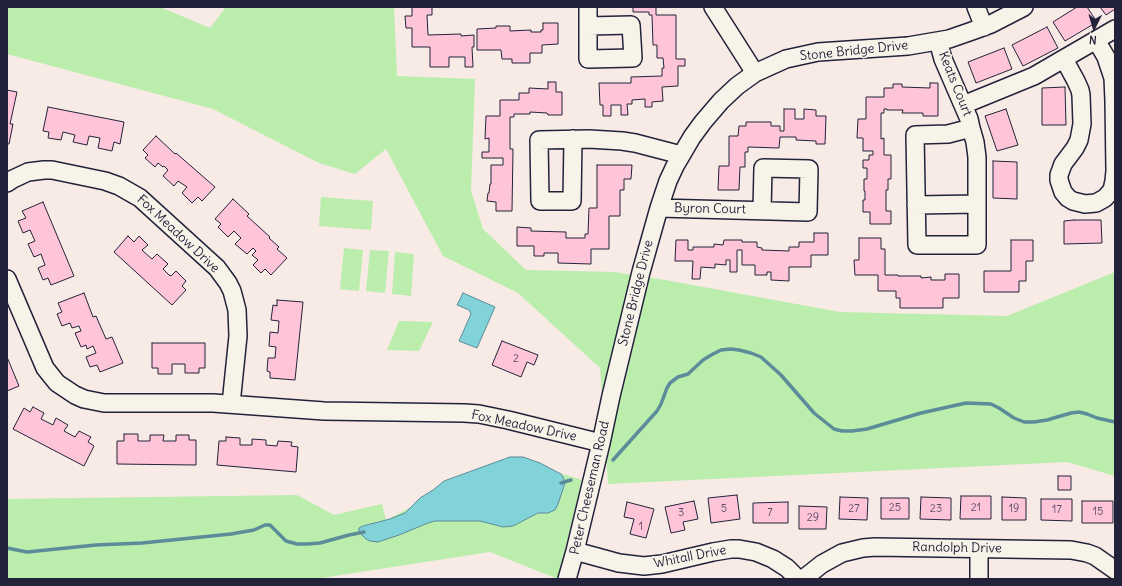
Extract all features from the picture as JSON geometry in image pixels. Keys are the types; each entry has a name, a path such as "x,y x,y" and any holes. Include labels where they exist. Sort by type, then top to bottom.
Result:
{"street":[{"path":"588,7 588,26"},
{"path":"712,7 755,73"},
{"path":"976,7 984,27"},
{"name":"Stone Bridge Drive","path":"611,396 641,272 668,181 681,155 698,128 721,101 737,86 755,73 786,59 813,53 877,49 938,41 984,27 1007,17 1024,7"},
{"path":"963,105 1034,76 1115,29"},
{"path":"1064,59 1080,90 1082,124 1079,140 1063,164 1059,174 1060,180 1064,192 1068,198 1085,204 1096,203 1105,198 1112,190 1115,171 1114,101 1111,71 1102,49 1096,40"},
{"name":"Keats Court","path":"938,41 943,59 972,128 975,142 977,157 977,245 917,245 914,135 948,134 972,128"},
{"path":"573,139 622,141 681,155"},
{"name":"Fox Meadow Drive","path":"7,183 28,172 35,170 48,170 105,181 119,186 140,198 217,268 232,291 237,310 238,336 231,404"},
{"path":"916,205 977,204"},
{"name":"Byron Court","path":"659,208 762,210"},
{"name":"Fox Meadow Drive","path":"7,279 45,368 57,383 75,395 88,400 104,403 231,404 324,411 479,414 601,443"},
{"name":"Peter Cheeseman Road","path":"567,579 601,443 611,396"},
{"name":"Randolph Drive","path":"803,579 822,564 842,553 875,547 1063,549 1079,551 1095,556 1115,570"},
{"name":"Whitall Drive","path":"575,551 619,563 638,566 662,564 713,552 739,549 756,552 773,559 787,568 798,579"},
{"path":"979,549 979,579"}],"green space":[{"path":"7,7 160,7 210,28 226,7 394,7 397,76 475,79 471,191 483,229 526,270 615,272 840,312 1007,316 1115,272 1115,476 1067,462 608,484 600,368 518,293 443,256 386,149 355,174 319,163 213,109 7,54"},
{"path":"321,197 373,201 371,230 319,226"},
{"path":"344,248 363,250 359,291 340,289"},
{"path":"370,250 389,251 385,293 366,291"},
{"path":"395,252 414,254 411,296 392,294"},
{"path":"399,321 433,322 419,351 387,350"},
{"path":"510,457 582,480 558,579 490,552 315,579 7,579 7,499 297,495 334,515 382,504 386,520"}],"water":[{"path":"463,293 495,307 477,348 459,341 471,314 469,310 457,305"},
{"path":"510,457 523,457 540,463 561,474 565,481 555,510 548,513 538,513 513,526 503,527 480,521 435,521 378,542 366,539 359,532 359,528 363,526 390,519 405,513 420,498 444,481"}],"building":[{"path":"412,7 432,7 432,15 427,15 428,35 474,35 474,47 472,47 473,67 465,67 465,57 449,57 449,67 430,67 430,47 412,47 412,28 406,28 405,16 412,16"},
{"path":"633,7 656,7 656,15 676,15 676,59 685,59 685,66 678,66 678,86 662,87 663,101 652,102 652,107 645,107 645,99 632,100 632,104 627,104 628,115 621,115 621,105 611,105 611,116 603,116 603,105 600,105 599,83 631,83 631,77 662,76 662,68 664,68 663,58 657,58 657,45 653,45 652,15 649,15 649,12 633,12"},
{"path":"1077,7 1087,7 1097,22 1065,41 1053,22"},
{"path":"1100,7 1115,7 1115,9 1106,15"},
{"path":"543,23 558,23 558,44 542,45 542,53 530,53 530,63 512,63 512,59 502,59 501,50 477,50 477,29 496,28 496,26 510,26 510,31 531,30 531,32 541,32 541,30 543,30"},
{"path":"1047,27 1058,48 1023,66 1012,45"},
{"path":"1004,48 1012,69 976,83 968,62"},
{"path":"548,82 556,82 556,92 562,92 562,115 548,115 547,113 530,112 530,114 514,114 514,117 510,117 510,149 513,149 512,211 496,211 496,202 487,201 491,184 491,165 503,165 503,158 482,158 482,152 489,152 489,138 485,139 486,116 500,116 500,100 519,100 519,93 529,93 529,88 548,89"},
{"path":"930,83 938,83 938,116 923,116 923,113 902,113 903,110 887,109 884,109 884,113 881,113 881,139 884,138 884,155 891,155 891,179 888,179 888,190 886,190 886,211 891,211 891,224 870,224 870,212 863,212 863,200 865,200 864,179 867,179 867,168 863,168 863,160 869,160 869,155 873,155 873,151 863,151 863,138 857,138 858,119 866,119 866,97 884,97 884,88 893,88 893,84 902,84 902,87 930,88"},
{"path":"1065,87 1066,125 1042,125 1042,88"},
{"path":"7,90 17,92 10,124 13,124 9,144 7,144"},
{"path":"48,107 124,122 120,144 114,142 112,151 98,148 100,138 89,136 87,145 73,142 75,135 63,132 61,140 48,138 49,132 43,131"},
{"path":"784,109 795,109 795,119 804,119 804,109 816,110 816,116 826,116 825,144 816,144 816,141 796,140 796,137 780,137 779,148 748,147 748,152 745,152 745,167 740,167 739,190 718,190 719,166 729,166 729,136 738,136 739,126 746,126 746,122 771,122 771,126 780,126 780,131 784,131"},
{"path":"1006,109 1018,145 997,151 985,116"},
{"path":"156,136 215,187 202,201 198,197 192,203 182,193 187,187 178,181 174,186 163,176 168,170 164,166 163,167 158,163 155,167 145,158 148,155 143,150"},
{"path":"993,161 1017,162 1017,199 993,198"},
{"path":"597,165 632,165 631,179 624,179 624,190 620,190 620,216 609,216 609,249 591,249 591,264 558,263 558,253 544,253 544,256 534,256 534,246 517,246 517,227 531,228 531,231 566,232 566,238 585,238 585,234 588,234 589,208 597,208"},
{"path":"233,199 249,214 247,216 270,237 269,238 279,247 277,249 287,258 271,275 265,269 261,273 253,265 258,260 252,255 256,251 253,248 247,254 235,244 241,238 234,231 228,237 218,227 221,224 215,219"},
{"path":"43,202 74,276 51,285 48,278 43,280 38,268 45,265 41,254 34,257 28,244 35,241 30,230 23,233 18,221 26,218 22,211"},
{"path":"1101,220 1102,243 1064,244 1064,221"},
{"path":"814,233 828,233 828,255 811,255 811,267 789,267 789,281 771,280 771,272 767,272 767,275 755,275 755,265 742,265 742,250 737,250 737,272 730,272 730,260 726,260 726,265 715,264 715,268 701,267 700,279 692,279 693,261 675,261 676,240 688,240 688,250 693,250 693,247 714,247 714,244 723,245 724,240 742,240 742,242 757,242 757,247 762,248 762,250 789,251 789,247 799,247 799,242 814,242"},
{"path":"128,236 134,242 139,236 148,245 142,250 144,252 152,259 157,254 168,264 163,269 169,275 171,276 176,271 186,281 182,286 186,290 172,305 114,252"},
{"path":"859,238 881,238 881,249 885,249 885,275 921,276 921,278 931,277 931,280 945,280 945,274 959,274 959,298 943,298 943,308 900,308 900,298 896,298 896,291 878,291 878,275 855,275 854,260 859,260"},
{"path":"1011,240 1033,240 1033,261 1026,261 1026,281 1019,281 1019,292 984,292 984,271 1011,271"},
{"path":"84,293 93,317 96,316 106,339 112,337 123,363 100,372 97,365 90,367 86,357 96,353 93,346 87,349 86,345 81,347 75,333 81,331 79,326 72,328 70,323 62,326 57,314 62,312 58,303"},
{"path":"277,300 303,302 295,380 270,378 270,372 267,371 268,358 275,358 276,347 269,346 270,332 278,333 279,321 271,320 273,305 277,306"},
{"path":"502,341 538,355 534,365 527,362 521,377 492,365"},
{"path":"152,343 205,343 205,368 199,368 199,373 185,373 185,364 172,364 172,374 158,374 158,368 152,368"},
{"path":"7,357 19,386 7,391"},
{"path":"33,407 44,413 41,419 53,425 56,418 68,425 64,431 75,437 79,431 91,437 88,442 94,446 84,466 13,429 24,408 30,412"},
{"path":"124,434 138,434 138,441 150,441 150,435 164,435 163,441 176,441 176,435 189,435 189,440 196,440 196,465 117,464 117,441 124,441"},
{"path":"226,437 240,438 240,445 252,445 252,439 266,440 266,445 277,446 278,441 292,442 291,446 298,447 296,472 217,465 219,441 226,441"},
{"path":"1058,476 1071,476 1071,490 1058,490"},
{"path":"737,495 740,519 711,523 708,498"},
{"path":"961,496 991,496 991,519 960,519"},
{"path":"840,497 868,498 867,520 839,519"},
{"path":"921,497 951,498 951,520 920,519"},
{"path":"1002,497 1026,498 1026,520 1002,520"},
{"path":"881,498 909,498 909,519 881,519"},
{"path":"1041,499 1072,499 1072,521 1041,520"},
{"path":"694,501 698,519 683,522 685,530 671,533 665,507"},
{"path":"1082,501 1113,501 1113,523 1082,523"},
{"path":"627,502 654,509 646,538 630,534 634,519 624,517"},
{"path":"788,502 788,523 753,523 753,503"},
{"path":"799,506 827,507 826,529 799,529"}],"waterway":[{"path":"613,460 657,411 670,383 678,377 688,374 703,360 713,354 721,350 731,349 751,353 761,357 781,375 814,413 834,429 842,431 867,429 921,413 966,403 991,404 1014,418 1024,422 1047,420 1079,412 1115,422"},
{"path":"561,483 571,480"},
{"path":"7,548 27,552 96,545 142,543 231,534 254,530 265,525 270,525 286,541 297,544 320,543 364,532"}]}
